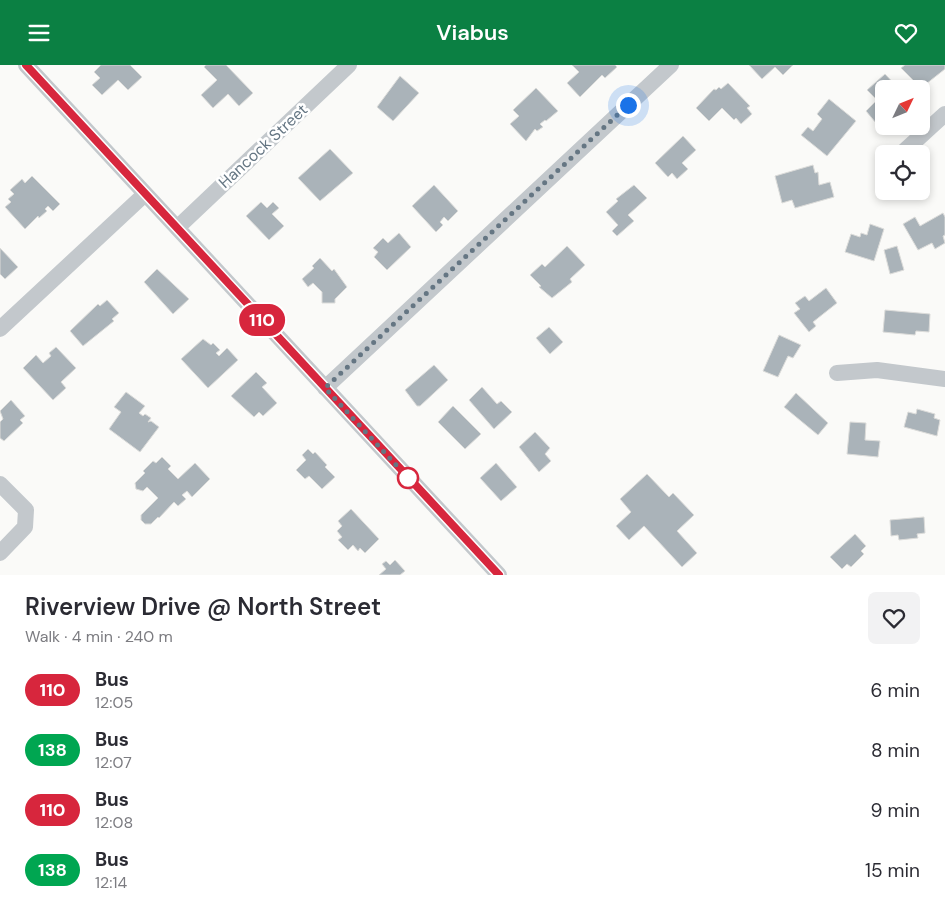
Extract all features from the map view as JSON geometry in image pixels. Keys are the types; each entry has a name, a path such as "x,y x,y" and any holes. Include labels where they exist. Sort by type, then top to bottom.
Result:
{"street":[{"path":"26,65 499,575"},
{"name":"Hancock Street","path":"177,228 349,65"},
{"path":"325,388 671,65"},
{"path":"911,145 945,114"},
{"path":"0,329 145,194"},
{"path":"837,373 877,370 945,379"},
{"path":"0,484 26,510 25,527 0,553"}],"building":[{"path":"101,65 130,65 142,77 128,90 118,80 102,95 92,85 100,78 94,72"},
{"path":"206,65 226,65 253,93 239,106 228,94 213,108 201,95 217,80 204,67"},
{"path":"572,65 615,65 617,67 605,78 602,75 580,97 567,83 579,72"},
{"path":"749,65 793,65 783,75 775,67 762,79"},
{"path":"905,65 945,65 945,69 930,81 913,80 901,68"},
{"path":"885,74 891,80 878,80"},
{"path":"400,76 419,93 393,121 377,107"},
{"path":"728,83 750,106 747,108 752,114 741,124 722,108 709,121 696,108 714,89 716,90 719,87 721,89"},
{"path":"875,83 875,98 867,90"},
{"path":"536,88 558,111 540,124 543,127 537,131 535,129 526,141 510,124 519,116 513,110"},
{"path":"829,99 856,121 827,156 801,135 808,127 813,131 822,119 817,114"},
{"path":"875,102 875,122 866,111"},
{"path":"683,136 696,150 682,163 688,169 677,179 672,173 668,177 655,163"},
{"path":"330,149 353,173 320,201 298,178"},
{"path":"813,165 815,173 818,172 819,185 830,182 834,197 795,208 792,200 782,203 775,176"},
{"path":"32,176 60,204 53,211 48,206 45,209 47,211 39,218 38,216 25,229 5,207 11,202 8,199 14,194 10,190 22,179 25,183"},
{"path":"434,185 458,211 448,221 444,217 440,222 443,225 436,232 412,206"},
{"path":"634,185 647,198 628,215 634,221 617,236 612,231 618,225 606,212 618,201 616,199"},
{"path":"261,202 267,208 273,202 279,208 272,214 284,226 269,240 246,216"},
{"path":"943,213 945,217 945,235 943,236 945,243 935,249 932,243 918,250 903,224 915,217 920,226"},
{"path":"870,224 884,229 874,261 845,252 851,234 860,237 861,233 867,235"},
{"path":"399,233 411,247 387,270 374,257 378,252 373,248 383,238 388,243"},
{"path":"567,246 585,265 570,279 572,282 552,298 539,287 541,286 530,275 542,264 545,267"},
{"path":"897,246 904,270 890,274 884,250"},
{"path":"0,248 18,267 5,279 0,274"},
{"path":"320,258 332,271 334,269 347,287 335,299 335,303 322,303 322,292 313,283 308,287 302,279 314,268 312,266"},
{"path":"157,269 189,299 173,314 144,282"},
{"path":"826,288 837,303 813,322 816,326 809,332 794,313 800,309 795,303 805,296 809,301"},
{"path":"107,300 119,313 112,319 114,321 83,346 70,331 98,304 100,306"},
{"path":"885,310 930,314 929,332 916,331 915,335 883,332"},
{"path":"549,327 563,342 550,354 536,338"},
{"path":"779,335 801,345 793,358 788,356 778,377 763,371"},
{"path":"203,339 211,345 213,343 220,350 216,353 219,356 227,348 238,360 208,388 181,359"},
{"path":"56,347 76,368 61,382 66,388 53,400 23,368 36,355 43,363 51,356 49,353"},
{"path":"434,365 448,380 420,406 417,406 405,390"},
{"path":"256,372 267,383 262,387 277,403 263,416 259,412 254,417 231,396"},
{"path":"482,387 497,404 501,401 512,412 494,429 469,400"},
{"path":"126,392 145,406 139,413 151,418 148,422 151,421 159,427 140,452 109,429 121,412 114,407"},
{"path":"796,393 828,423 818,435 784,407"},
{"path":"11,400 25,416 20,420 23,423 4,441 0,438 0,422 3,419 0,411"},
{"path":"453,406 481,434 465,449 438,422"},
{"path":"917,409 935,414 934,418 940,420 937,436 904,427 908,412 916,414"},
{"path":"850,422 866,423 865,440 880,441 878,457 847,454"},
{"path":"535,432 550,448 545,454 551,461 539,472 519,447"},
{"path":"308,449 313,454 315,452 327,465 325,467 335,477 322,489 309,476 305,479 296,470 306,460 302,455"},
{"path":"162,457 171,466 168,469 178,479 195,463 210,479 192,497 187,491 182,495 186,499 178,506 174,502 159,518 151,524 145,524 141,520 141,515 158,498 147,487 143,491 136,489 135,483 153,461 156,463"},
{"path":"496,463 517,487 501,501 480,478"},
{"path":"647,474 669,497 673,493 694,515 677,531 697,553 682,567 644,526 629,540 616,526 631,512 620,499"},
{"path":"351,509 379,539 365,553 360,548 358,551 353,545 348,550 338,540 342,537 337,531 342,526 338,521"},
{"path":"924,517 925,533 917,534 918,538 899,540 898,535 891,536 890,520"},
{"path":"855,534 866,546 861,551 864,554 851,567 847,564 842,569 830,557"},
{"path":"395,560 405,571 400,575 379,575 386,569 382,564 386,561 390,565"}],"bus line":[{"name":"110","path":"26,65 499,575"}],"route":[{"path":"408,478 325,388 628,105"}]}
